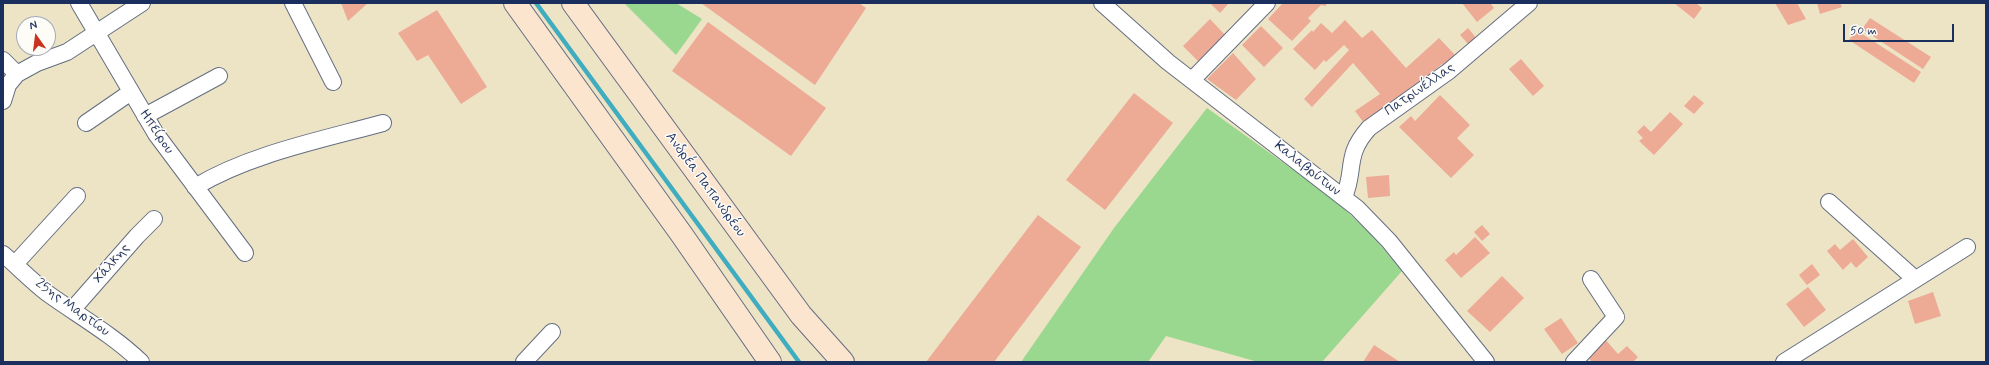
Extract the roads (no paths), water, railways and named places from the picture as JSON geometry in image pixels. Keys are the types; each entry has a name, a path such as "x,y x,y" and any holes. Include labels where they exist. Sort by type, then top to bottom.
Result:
{"main road":[{"path":"515,3 682,235 770,362"},
{"name":"Ανδρέα Παπανδρέου","path":"573,3 787,296 817,334 843,362"}],"street":[{"name":"Ηπείρου","path":"79,3 156,134 245,253"},
{"path":"3,101 11,80 17,74 37,63 67,52 142,3"},
{"path":"293,3 333,82"},
{"name":"Καλαβρύτων","path":"1102,3 1139,38 1357,208 1389,241 1486,362"},
{"path":"1192,80 1267,3"},
{"name":"Πατρινέλλας","path":"1344,197 1348,185 1353,152 1361,136 1369,128 1449,71 1529,3"},
{"path":"3,60 17,74"},
{"path":"145,116 219,76"},
{"path":"86,123 131,92"},
{"path":"195,187 221,173 246,164 383,123"},
{"path":"9,259 77,196"},
{"path":"1828,202 1914,279"},
{"name":"Χάλκης","path":"72,310 137,236 154,219"},
{"path":"1784,362 1914,279 1968,247"},
{"name":"25ης Μαρτίου","path":"9,259 45,291 126,348 141,362"},
{"path":"1574,362 1616,317 1591,279"},
{"path":"524,362 552,332"}],"waterway":[{"path":"536,3 799,362"}]}
